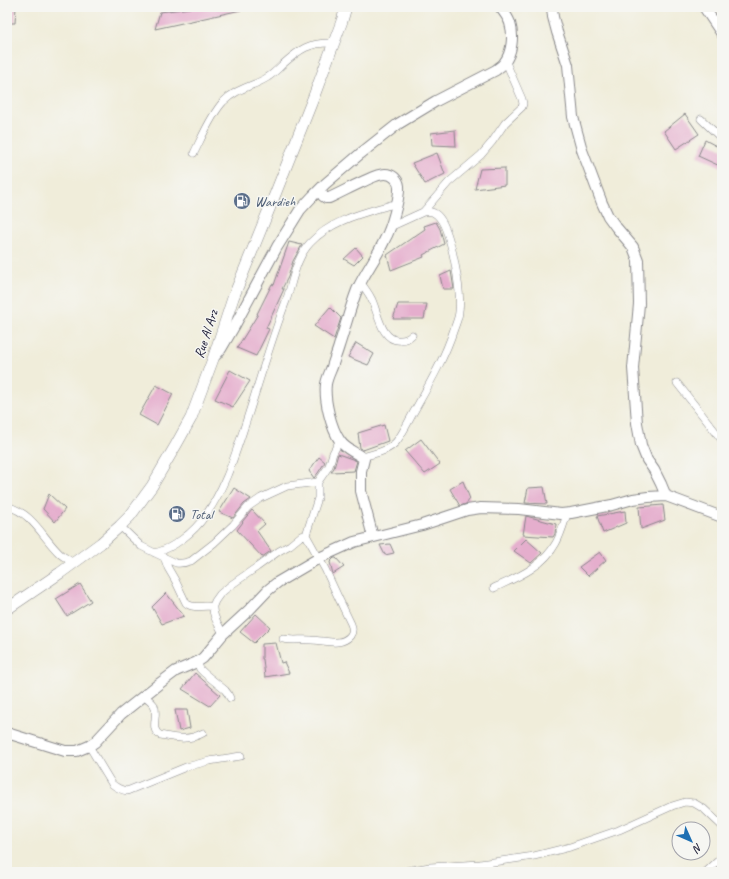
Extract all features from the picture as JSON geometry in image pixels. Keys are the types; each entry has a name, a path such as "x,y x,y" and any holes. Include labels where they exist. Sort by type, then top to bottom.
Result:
{"main road":[{"name":"Rue Al Arz","path":"7,609 101,543 120,526 130,516 152,486 176,445 191,418 214,359 233,298 334,43 346,7"}],"street":[{"path":"214,359 235,325 277,247 300,210 320,189 360,154 398,124 432,103 496,70 504,63 512,47 511,32 510,23 506,14 500,7"},
{"path":"552,7 553,18 568,65 573,117 582,150 608,216 633,247 638,260 639,304 633,368 637,423 640,445 666,496"},
{"path":"704,7 722,34"},
{"path":"194,153 217,111 234,93 269,77 294,55 307,47 318,43 334,43"},
{"path":"423,212 449,182 481,154 506,123 522,107 522,99 505,60"},
{"path":"701,119 722,139"},
{"path":"320,189 323,196 329,198 380,174 391,174 396,179 399,186 397,203 386,238 360,282 326,384 331,423 340,440 347,449 364,459"},
{"path":"155,554 183,539 205,516 214,503 233,460 254,399 278,319 302,253 318,236 330,227 397,203"},
{"path":"374,537 361,491 364,459 366,456 391,447 415,410 443,358 452,336 459,312 460,298 452,247 441,219 436,214 428,211 390,227"},
{"path":"360,282 371,298 383,330 387,335 393,340 397,341 404,340 412,335"},
{"path":"677,383 722,440"},
{"path":"283,639 336,642 345,640 352,632 353,628 319,558 306,535 318,498 318,482 329,466 333,453 340,440"},
{"path":"120,526 141,546 155,554 181,564 190,561 214,543 234,525 248,507 254,502 287,486 318,482"},
{"path":"7,733 66,751 77,751 89,746 95,742 122,714 167,677 203,658 223,634 278,582 319,558 354,542 422,525 467,510 481,508 519,509 567,514 633,499 666,496 722,517"},
{"path":"7,506 13,508 28,518 41,530 61,554 73,563"},
{"path":"494,588 536,567 547,556 556,543 567,514"},
{"path":"223,634 213,610 215,601 220,594 230,585 279,551 290,545 301,536 306,535"},
{"path":"164,557 186,603 191,606 213,606"},
{"path":"197,662 200,669 225,690 230,698"},
{"path":"145,696 154,705 155,729 158,734 179,738 197,737 203,734"},
{"path":"89,746 112,784 120,790 127,791 186,767 209,761 240,756"},
{"path":"400,872 430,867 480,864 534,856 570,847 620,830 672,806 685,802 694,803 704,809 722,826"},
{"path":"706,872 722,857"}],"building":[{"path":"16,7 15,23 7,23 7,9"},
{"path":"198,7 241,7 241,10 155,29 160,12"},
{"path":"685,114 699,134 676,149 664,131"},
{"path":"455,130 456,146 432,145 431,133"},
{"path":"705,140 722,149 722,167 698,156"},
{"path":"437,153 445,174 425,184 412,163"},
{"path":"505,168 505,185 475,189 480,169"},
{"path":"436,222 440,229 444,244 423,255 424,257 391,270 387,255 425,229 424,226"},
{"path":"289,242 302,245 293,261 282,289 284,289 266,328 269,329 256,356 237,348 258,314 272,284 274,285"},
{"path":"356,248 363,256 354,265 344,259"},
{"path":"451,271 454,289 443,289 440,276"},
{"path":"398,304 427,304 424,319 393,319"},
{"path":"330,307 341,318 334,339 314,326"},
{"path":"356,343 374,354 368,365 348,357"},
{"path":"230,370 250,381 233,407 215,399"},
{"path":"156,385 173,394 157,425 139,415"},
{"path":"384,425 388,441 363,450 360,448 358,433"},
{"path":"421,439 440,464 425,474 405,451"},
{"path":"338,454 357,461 354,471 331,472 334,468"},
{"path":"319,457 325,462 314,478 309,471"},
{"path":"463,481 470,499 466,504 460,506 450,489"},
{"path":"544,487 547,504 525,503 528,488"},
{"path":"234,488 251,499 244,504 233,518 219,512"},
{"path":"49,494 65,509 55,522 43,509"},
{"path":"663,505 665,520 641,529 639,507"},
{"path":"252,510 265,524 257,531 271,551 262,557 237,530"},
{"path":"625,511 626,523 603,533 597,516"},
{"path":"526,516 556,524 555,534 553,537 523,535"},
{"path":"526,539 542,553 531,563 514,551"},
{"path":"390,544 394,553 385,555 380,545"},
{"path":"600,552 606,560 588,576 579,567"},
{"path":"336,558 344,567 333,574 330,562"},
{"path":"80,584 91,601 67,616 56,599"},
{"path":"166,593 184,616 162,624 152,607"},
{"path":"256,614 270,627 254,643 240,632"},
{"path":"276,643 281,663 284,662 289,673 265,677 262,659 262,644"},
{"path":"195,673 220,695 210,706 182,689"},
{"path":"175,710 187,710 190,728 179,731"}],"place":[{"name":"Wardieh","path":"242,201"},
{"name":"Total","path":"177,514"}]}
